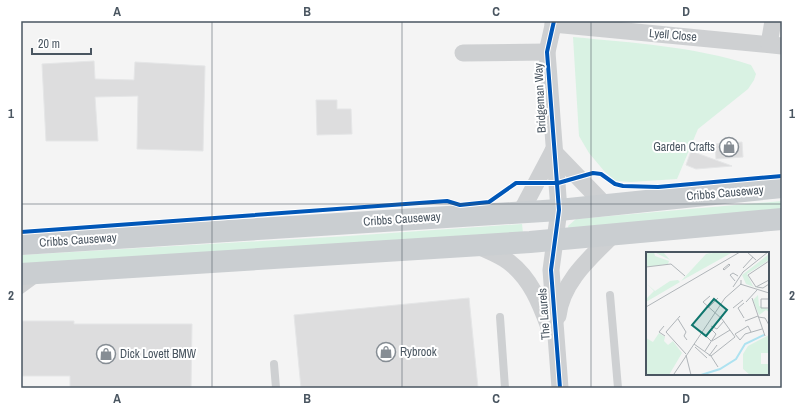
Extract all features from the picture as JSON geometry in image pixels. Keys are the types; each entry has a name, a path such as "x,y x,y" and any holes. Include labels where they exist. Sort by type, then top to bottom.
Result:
{"main road":[{"name":"Cribbs Causeway","path":"21,244 559,210 604,204 782,187"},
{"path":"21,274 555,240 782,219"}],"street":[{"name":"Lyell Close","path":"554,22 776,45 773,21"},
{"name":"Bridgeman Way","path":"554,22 547,52 553,151 558,183 559,210"},
{"name":"Bridgeman Way","path":"464,53 547,52"},
{"path":"519,212 530,195 553,151 604,204"},
{"name":"The Laurels","path":"559,210 551,270 555,342 560,388"},
{"name":"The Laurels","path":"555,342 558,312 568,285 581,267 614,234"},
{"name":"The Laurels","path":"475,245 508,262 521,274 535,292 555,342"}],"lane":[{"path":"21,290 45,273"},
{"path":"610,296 618,388"},
{"path":"500,317 506,388"},
{"path":"274,364 276,388"}],"green space":[{"path":"573,37 641,43 707,53 751,65 756,74 748,89 698,129 677,179 631,182 616,181 605,172 589,153 579,136"},
{"path":"782,201 782,210 569,230 568,226 576,219"},
{"path":"522,224 523,233 21,265 21,255 348,236"}],"building":[{"path":"94,61 95,79 134,80 135,62 205,66 203,151 137,149 138,96 95,97 98,141 46,141 42,64"},
{"path":"316,100 337,100 337,109 351,109 352,134 317,135"},
{"path":"742,142 743,157 716,159 715,144"},
{"path":"691,151 732,166 696,169 686,165"},
{"name":"Rybrook","path":"469,298 478,388 301,388 294,315"},
{"name":"Dick Lovett BMW","path":"21,321 74,321 74,324 192,324 191,388 70,388 70,376 21,376"}],"cycle path":[{"path":"554,21 547,52 559,210 551,270 560,388"},
{"path":"21,232 447,201 460,205 489,202 516,183 558,183 593,173 601,174 615,184 623,186 658,187 782,176"}],"place":[{"name":"Garden Crafts","path":"729,147"},
{"name":"Rybrook","path":"386,352"},
{"name":"Dick Lovett BMW","path":"106,354"}]}
